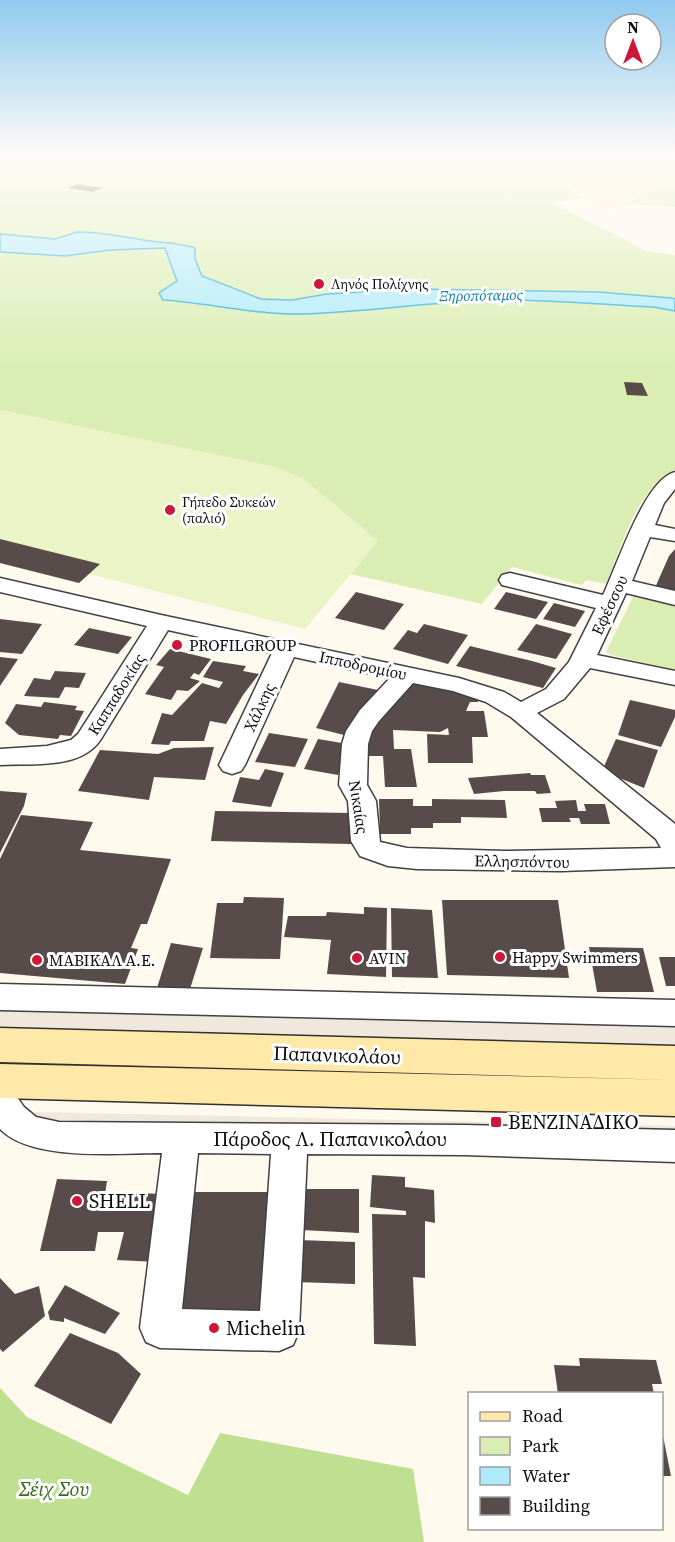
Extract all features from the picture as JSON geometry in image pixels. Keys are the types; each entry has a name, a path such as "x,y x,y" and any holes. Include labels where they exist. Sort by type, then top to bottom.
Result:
{"main road":[{"name":"Παπανικολάου","path":"0,1045 675,1063"},
{"name":"Παπανικολάου","path":"0,1081 675,1098"}],"street":[{"name":"Εφέσσου","path":"520,712 555,694 566,684 583,659 656,500 675,478"},
{"path":"644,529 675,535"},
{"path":"510,580 614,594 675,598"},
{"name":"Ιπποδρομίου","path":"0,585 161,622 459,685 495,697 520,712 662,828 675,847"},
{"name":"Καππαδοκίας","path":"0,757 62,753 76,749 88,739 161,622"},
{"name":"Χάλκης","path":"232,765 286,649"},
{"path":"583,659 675,678"},
{"name":"Νικαίας","path":"370,849 365,841 362,801 353,785 355,744 359,731 369,716 407,674"},
{"name":"Ελλησπόντου","path":"370,849 389,857 495,861 589,862 675,857"},
{"path":"0,997 675,1013"},
{"name":"Πάροδος Λ. Παπανικολάου","path":"0,1100 8,1115 20,1128 46,1136 464,1140 675,1146"},
{"path":"182,1138 160,1328 279,1331 290,1140"}],"green space":[{"path":"0,228 602,228 647,251 675,255 675,469 661,479 640,505 606,584 587,580 581,585 512,567 482,604 351,574 378,541 303,479 275,467 0,410"},
{"name":"Γήπεδο Συκεών (παλιό)","path":"0,410 275,467 304,479 378,541 305,629 89,574 79,583 0,563"},
{"path":"634,595 675,604 675,670 606,652"},
{"name":"Σέιχ Σου","path":"0,1388 27,1417 188,1495 220,1433 413,1469 424,1542 0,1542"}],"shaded area":[{"path":"0,997 675,1014 675,1062 0,1039"},
{"path":"36,1112 675,1126 675,1144 32,1129 26,1118"}],"water":[{"name":"Ξηροπόταμος","path":"77,232 110,234 195,248 195,259 202,276 261,299 292,300 327,294 415,289 599,292 675,299 675,311 653,307 494,300 327,313 268,313 163,300 159,293 177,281 165,248 110,250 65,256 0,252 0,234 55,239"}],"building":[{"path":"624,382 642,383 648,396 627,395"},
{"path":"0,539 100,564 79,583 0,563"},
{"path":"675,549 675,595 654,590 669,556"},
{"path":"356,592 404,604 384,630 335,618"},
{"path":"506,592 548,602 536,619 494,609"},
{"path":"554,603 585,611 575,627 543,619"},
{"path":"0,619 42,624 22,654 0,652"},
{"path":"424,624 468,635 448,664 393,649 408,630 417,633"},
{"path":"536,624 572,634 556,659 517,650"},
{"path":"89,628 132,637 118,654 74,645"},
{"path":"470,646 556,668 543,688 456,666"},
{"path":"170,649 211,659 199,675 194,673 190,678 200,681 188,691 177,690 171,700 145,694 164,667 156,665"},
{"path":"0,657 18,659 0,686"},
{"path":"213,661 246,666 243,671 259,674 226,724 210,721 204,741 171,741 169,745 151,744 162,713 172,715 202,683 219,688 223,682 203,677"},
{"path":"55,671 86,673 79,688 65,687 59,698 24,696 34,678 50,680"},
{"path":"412,676 478,699 478,702 470,702 466,711 484,711 488,737 472,737 473,763 428,763 427,734 449,735 448,728 440,732 393,730 394,749 411,749 417,787 385,787 383,756 369,756 368,734"},
{"path":"339,682 378,690 352,737 316,728"},
{"path":"630,700 675,710 675,717 661,747 618,735"},
{"path":"44,702 77,706 75,710 84,711 71,736 60,735 58,739 19,735 5,723 16,704 41,707"},
{"path":"269,733 308,739 295,767 255,762"},
{"path":"318,739 348,744 338,775 304,769"},
{"path":"616,739 658,750 644,788 602,771"},
{"path":"214,747 205,780 154,777 149,800 78,791 100,750 158,754 174,748"},
{"path":"265,769 284,773 271,807 232,802 240,777 259,780"},
{"path":"530,773 531,775 545,775 551,793 504,791 474,794 468,778"},
{"path":"0,791 27,793 24,806 0,853"},
{"path":"379,799 413,799 413,806 432,806 432,799 505,800 507,818 461,817 461,823 433,823 433,828 411,828 411,834 380,834"},
{"path":"576,800 578,811 586,811 584,804 605,804 610,824 581,824 579,818 569,818 571,822 542,822 539,808 557,808 555,801"},
{"path":"215,811 352,813 351,844 211,841"},
{"path":"21,815 93,822 80,850 171,859 147,924 141,924 131,948 138,949 125,984 0,973 0,859"},
{"path":"244,897 284,898 280,959 210,958 217,903 243,903"},
{"path":"442,900 558,900 569,978 447,975"},
{"path":"364,907 387,908 386,977 327,974 331,940 284,937 288,916 326,916 327,912 364,914"},
{"path":"391,908 432,910 438,978 392,977"},
{"path":"171,943 203,948 189,992 157,988"},
{"path":"589,947 643,948 654,992 597,992"},
{"path":"659,957 675,957 675,986 666,986"},
{"path":"372,1175 405,1177 405,1187 434,1190 435,1223 425,1221 425,1278 413,1277 416,1346 374,1344 372,1214 406,1215 406,1211 370,1207"},
{"path":"57,1179 107,1181 104,1201 132,1201 133,1193 166,1194 157,1262 117,1260 124,1232 98,1232 95,1251 40,1251"},
{"path":"302,1189 359,1189 359,1233 302,1230"},
{"path":"187,1192 279,1192 267,1317 175,1312"},
{"path":"298,1240 355,1242 355,1284 296,1282"},
{"path":"0,1278 15,1294 39,1286 45,1316 3,1352 0,1349"},
{"path":"65,1285 120,1313 105,1334 64,1318 64,1322 50,1320 48,1312"},
{"path":"70,1333 118,1353 141,1374 111,1424 34,1386"},
{"path":"579,1358 656,1360 662,1384 652,1384 654,1392 558,1392 554,1365 580,1366"},
{"path":"663,1436 671,1476 663,1476"}],"place":[{"name":"Ληνός Πολίχνης","path":"319,284"},
{"name":"Γήπεδο Συκεών (παλιό)","path":"170,510"},
{"name":"PROFILGROUP","path":"177,645"},
{"name":"Happy Swimmers","path":"500,957"},
{"name":"AVIN","path":"357,958"},
{"name":"ΜΑΒΙΚΑΛ Α.Ε.","path":"37,960"},
{"name":"ΒΕΝΖΙΝΑΔΙΚΟ","path":"496,1122"},
{"name":"SHELL","path":"77,1201"},
{"name":"Michelin","path":"214,1328"}]}
